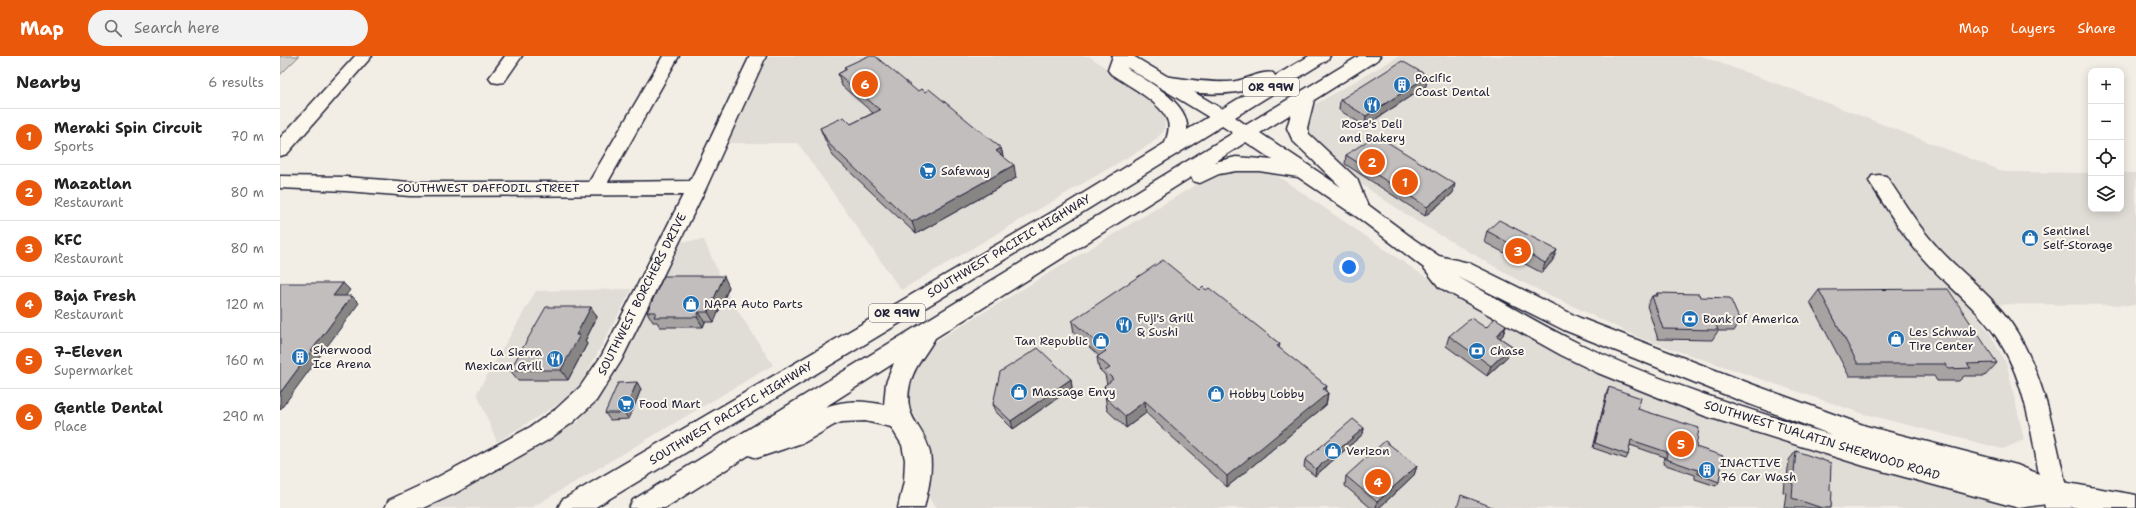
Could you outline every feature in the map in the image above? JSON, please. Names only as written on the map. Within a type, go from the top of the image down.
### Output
[{"type":"main road","points":[[1121,56],[1117,70],[1163,102],[1176,116],[1178,121],[1174,146]]},
{"type":"main road","name":"SOUTHWEST TUALATIN SHERWOOD ROAD","points":[[1121,56],[1222,117],[1358,208],[1432,262],[1447,281],[1582,354],[1714,409],[1871,457],[2019,496],[2136,507]]},
{"type":"main road","points":[[1164,82],[1217,88],[1242,88],[1266,77],[1298,56]]},
{"type":"main road","name":"SOUTHWEST PACIFIC HIGHWAY","points":[[571,508],[1174,146],[1321,56]]},
{"type":"main road","name":"OR 99W","points":[[642,508],[1371,56]]},
{"type":"main road","points":[[1305,97],[1297,128],[1300,137],[1350,184],[1358,208]]},
{"type":"main road","points":[[1089,232],[1111,231],[1207,172],[1224,165],[1241,163],[1305,173]]},
{"type":"main road","name":"SOUTHWEST TUALATIN SHERWOOD ROAD","points":[[1432,262],[1461,269],[1563,321],[1731,386],[1865,436],[2017,476],[2056,500]]},
{"type":"main road","points":[[911,508],[917,476],[917,453],[911,437],[899,418],[897,400],[899,382],[927,332]]},
{"type":"main road","points":[[1582,354],[1615,356],[1653,371],[1690,382],[1708,386],[1731,386]]},
{"type":"main road","points":[[726,457],[796,435],[826,417],[842,412],[865,411],[899,418]]},
{"type":"street","points":[[280,150],[364,56]]},
{"type":"street","points":[[498,78],[514,56]]},
{"type":"street","points":[[595,188],[671,56]]},
{"type":"street","name":"SOUTHWEST BORCHERS DRIVE","points":[[398,508],[444,486],[540,433],[564,416],[588,394],[610,361],[696,188],[758,56]]},
{"type":"street","points":[[280,127],[300,127]]},
{"type":"street","points":[[1879,181],[1920,241],[1970,290],[2010,340],[2029,380],[2048,455],[2056,500]]},
{"type":"street","name":"SOUTHWEST DAFFODIL STREET","points":[[280,182],[346,184],[410,189],[696,188]]},
{"type":"shaded area","points":[[280,56],[299,56],[280,75]]},
{"type":"shaded area","points":[[769,56],[1089,56],[1163,109],[1166,113],[1164,131],[1152,143],[901,290],[798,143],[724,143]]},
{"type":"shaded area","points":[[1399,56],[1701,56],[1794,90],[2005,172],[2088,173],[2088,212],[2124,212],[2124,173],[2136,173],[2136,305],[1967,304],[1989,332],[2007,365],[2024,440],[2003,449],[1864,414],[1640,338],[1516,279],[1416,221],[1334,166],[1295,125],[1307,109]]},
{"type":"shaded area","points":[[1242,167],[1271,172],[1418,272],[1478,307],[1794,444],[1888,473],[2016,508],[938,508],[934,506],[928,496],[926,444],[919,423],[910,407],[906,393],[909,378],[924,352],[938,340],[1212,175]]},
{"type":"shaded area","points":[[704,240],[730,299],[773,365],[531,508],[426,508],[534,450],[578,422],[611,380],[676,242]]},
{"type":"shaded area","points":[[632,289],[582,382],[568,398],[497,442],[477,393],[536,291]]},
{"type":"building","name":"Safeway","points":[[868,56],[875,56],[917,91],[922,89],[925,92],[929,89],[1001,148],[996,151],[1014,165],[912,222],[829,144],[820,128],[844,117],[851,124],[880,110],[838,74],[847,69],[844,67]]},
{"type":"building","points":[[1402,61],[1428,76],[1366,116],[1340,100]]},
{"type":"building","points":[[1376,135],[1455,184],[1427,207],[1346,155]]},
{"type":"building","points":[[1499,220],[1557,250],[1545,263],[1487,231]]},
{"type":"building","name":"Hobby Lobby","points":[[1163,260],[1200,290],[1203,287],[1206,290],[1209,288],[1280,344],[1277,346],[1327,386],[1323,389],[1328,393],[1227,476],[1145,401],[1125,416],[1106,398],[1112,394],[1104,386],[1113,379],[1105,371],[1110,368],[1097,357],[1106,351],[1072,321]]},
{"type":"building","name":"NAPA Auto Parts","points":[[664,276],[724,276],[708,312],[699,312],[697,317],[654,317],[656,312],[647,312]]},
{"type":"building","name":"Sherwood Ice Arena","points":[[280,283],[343,283],[333,296],[352,296],[280,393]]},
{"type":"building","name":"Les Schwab Tire Center","points":[[1948,289],[1997,363],[1967,364],[1971,368],[1948,369],[1945,364],[1858,364],[1819,290]]},
{"type":"building","name":"Bank of America","points":[[1657,293],[1699,294],[1700,297],[1730,298],[1740,321],[1714,320],[1718,330],[1663,329],[1652,296],[1658,296]]},
{"type":"building","name":"La Sierra Mexican Grill","points":[[546,307],[591,307],[576,335],[580,335],[561,370],[510,370]]},
{"type":"building","points":[[1471,318],[1486,328],[1495,318],[1506,325],[1497,336],[1512,346],[1491,366],[1449,336]]},
{"type":"building","points":[[1038,348],[1071,379],[1011,421],[993,404],[1000,372]]},
{"type":"building","points":[[637,382],[624,413],[605,413],[618,383]]},
{"type":"building","points":[[1609,387],[1641,398],[1638,409],[1699,428],[1696,447],[1723,456],[1719,482],[1698,474],[1698,470],[1666,459],[1667,452],[1631,440],[1628,455],[1595,443]]},
{"type":"building","name":"Verizon","points":[[1353,419],[1364,428],[1316,469],[1305,460]]},
{"type":"building","points":[[1385,441],[1417,466],[1377,502],[1346,476]]},
{"type":"building","points":[[1796,451],[1831,463],[1831,508],[1822,508],[1792,498],[1793,484],[1790,482],[1791,472],[1794,472]]},
{"type":"building","points":[[1461,495],[1495,508],[1457,508]]},
{"type":"place","name":"Gentle Dental","points":[[865,84]]},
{"type":"place","name":"Pacific Coast Dental","points":[[1402,85]]},
{"type":"place","name":"Rose's Deli and Bakery","points":[[1372,105]]},
{"type":"place","name":"Mazatlan","points":[[1372,162]]},
{"type":"place","name":"Safeway","points":[[928,171]]},
{"type":"place","name":"Meraki Spin Circuit","points":[[1405,182]]},
{"type":"place","name":"Sentinel Self-Storage","points":[[2030,238]]},
{"type":"place","name":"KFC","points":[[1518,251]]},
{"type":"place","name":"NAPA Auto Parts","points":[[691,304]]},
{"type":"place","name":"Bank of America","points":[[1690,319]]},
{"type":"place","name":"Fuji's Grill & Sushi","points":[[1124,325]]},
{"type":"place","name":"Les Schwab Tire Center","points":[[1896,339]]},
{"type":"place","name":"Tan Republic","points":[[1101,341]]},
{"type":"place","name":"Chase","points":[[1477,351]]},
{"type":"place","name":"Sherwood Ice Arena","points":[[300,357]]},
{"type":"place","name":"La Sierra Mexican Grill","points":[[555,359]]},
{"type":"place","name":"Massage Envy","points":[[1019,392]]},
{"type":"place","name":"Hobby Lobby","points":[[1216,394]]},
{"type":"place","name":"Food Mart","points":[[626,404]]},
{"type":"place","name":"7-Eleven","points":[[1681,444]]},
{"type":"place","name":"Verizon","points":[[1333,451]]},
{"type":"place","name":"INACTIVE 76 Car Wash","points":[[1707,470]]},
{"type":"place","name":"Baja Fresh","points":[[1378,482]]}]
